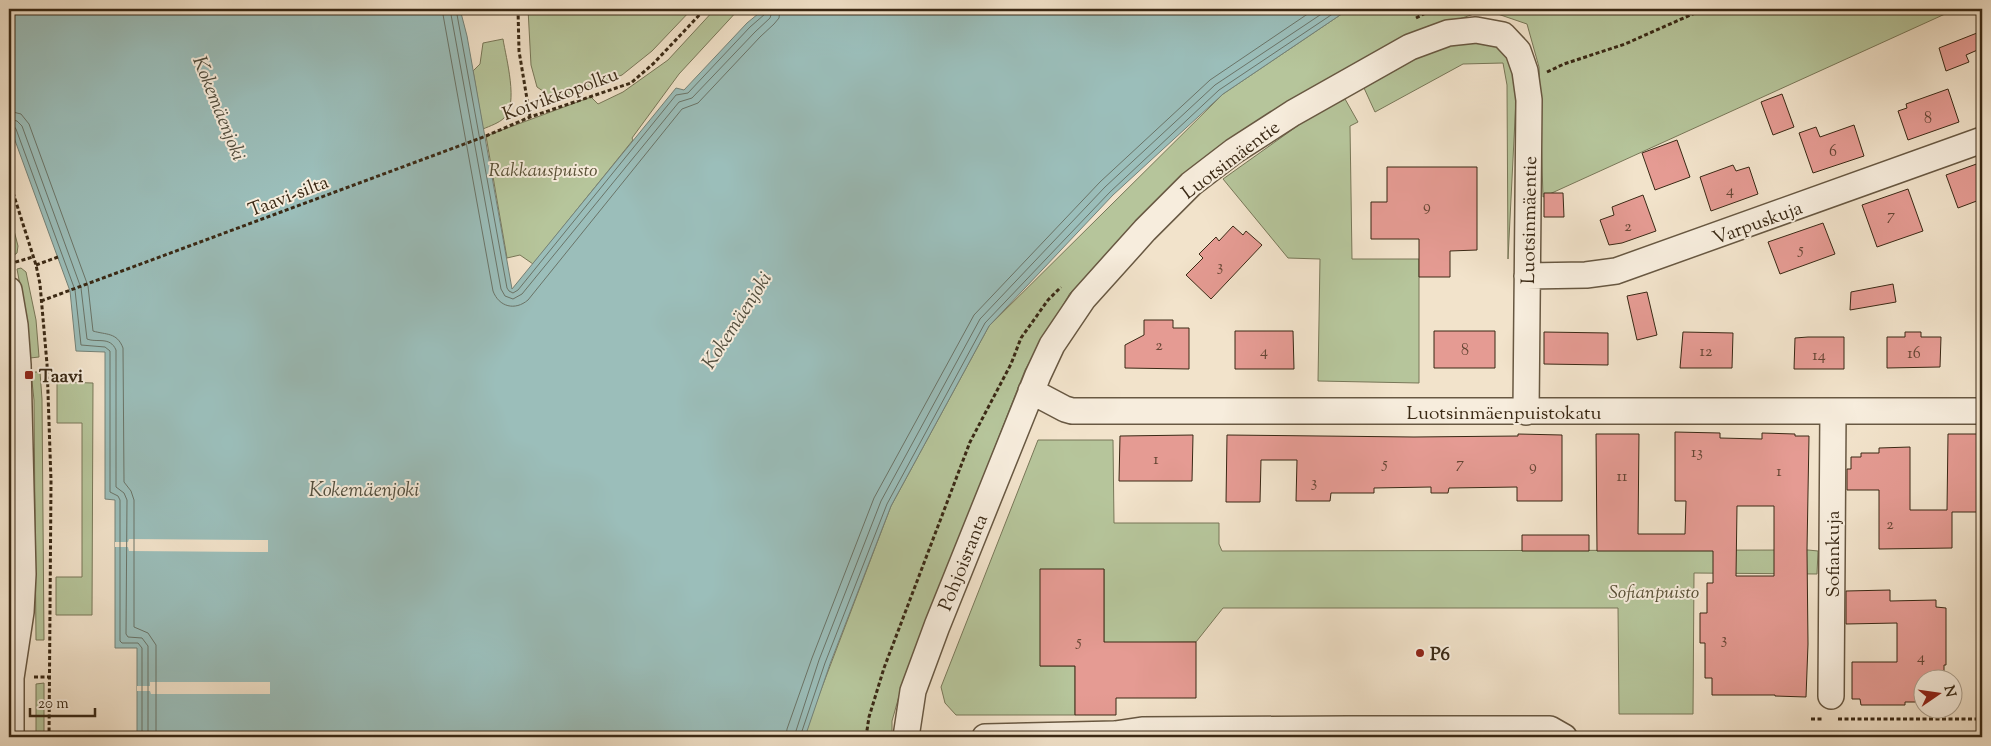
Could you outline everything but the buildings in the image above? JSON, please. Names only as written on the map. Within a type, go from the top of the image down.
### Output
[{"type":"street","name":"Luotsimäentie","points":[[1031,391],[1052,345],[1083,300],[1145,230],[1191,184],[1234,151],[1293,113],[1410,47],[1448,33],[1476,30],[1503,35]]},
{"type":"street","name":"Luotsinmäentie","points":[[1503,35],[1518,51],[1529,100],[1526,412]]},
{"type":"street","name":"Varpuskuja","points":[[1527,276],[1586,275],[1616,271],[1982,140]]},
{"type":"street","points":[[9,290],[18,365],[22,446],[23,574],[21,612],[12,642],[11,737]]},
{"type":"street","name":"Luotsinmäenpuistokatu","points":[[1031,391],[1065,410],[1072,411],[1982,411]]},
{"type":"street","name":"Pohjoisranta","points":[[906,737],[913,691],[933,636],[1031,391]]},
{"type":"street","name":"Sofiankuja","points":[[1828,708],[1832,411]]},
{"type":"street","points":[[985,737],[1116,734],[1142,730],[1383,728],[1550,729],[1564,737]]},
{"type":"path","points":[[518,9],[519,51],[530,117]]},
{"type":"path","name":"Koivikkopolku","points":[[486,136],[530,117],[631,83],[654,63],[705,9]]},
{"type":"path","points":[[1526,80],[1536,78],[1564,64],[1625,44],[1704,9]]},
{"type":"path","name":"Taavi-silta","points":[[41,301],[100,281],[486,136]]},
{"type":"path","points":[[9,180],[36,265],[41,301],[50,413],[49,737]]},
{"type":"path","points":[[9,264],[33,257]]},
{"type":"path","points":[[36,265],[58,257]]},
{"type":"path","points":[[1828,708],[1982,720]]},
{"type":"green space","points":[[528,9],[692,9],[652,51],[622,75],[573,94],[550,96],[537,87],[531,65]]},
{"type":"green space","name":"Rakkauspuisto","points":[[715,9],[739,9],[679,74],[632,138],[633,140],[533,264],[520,255],[507,258],[486,136],[591,97],[598,104],[623,92],[668,60]]},
{"type":"green space","points":[[1349,9],[1956,9],[1543,197],[1539,67],[1527,24],[1486,10],[1420,32],[1206,159],[1070,293],[1025,370],[903,682],[892,721],[892,737],[803,737],[891,506],[989,326],[1223,94]]},
{"type":"green space","points":[[503,39],[509,69],[511,103],[504,118],[483,129],[473,71],[480,64],[483,43]]},
{"type":"green space","points":[[1476,41],[1500,48],[1507,57],[1513,72],[1516,99],[1508,259],[1507,85],[1503,63],[1463,64],[1375,112],[1364,88],[1419,57],[1453,43]]},
{"type":"green space","points":[[1345,99],[1358,122],[1350,126],[1352,259],[1419,259],[1419,383],[1318,381],[1320,259],[1288,258],[1223,179],[1310,117]]},
{"type":"green space","points":[[9,211],[18,246],[17,253],[13,256],[9,241]]},
{"type":"green space","points":[[21,268],[26,272],[36,320],[39,357],[30,358],[27,323],[17,269]]},
{"type":"green space","points":[[31,372],[40,372],[42,399],[44,640],[36,640],[34,400]]},
{"type":"green space","points":[[57,382],[93,383],[92,615],[56,615],[56,577],[82,577],[82,423],[57,423]]},
{"type":"green space","name":"Sofianpuisto","points":[[1038,440],[1113,440],[1114,523],[1219,523],[1219,544],[1222,551],[1808,550],[1818,551],[1817,574],[1694,573],[1693,714],[1619,714],[1618,608],[1223,608],[1196,642],[1104,643],[1104,569],[1040,666],[1075,666],[1075,715],[956,715],[945,703],[941,687]]},
{"type":"green space","points":[[44,683],[44,737],[36,737],[36,684]]},
{"type":"green space","points":[[1615,733],[1799,733],[1799,737],[1615,737]]},
{"type":"water","name":"Kokemäenjoki","points":[[9,9],[460,9],[467,36],[512,289],[676,88],[684,90],[747,23],[764,9],[1349,9],[1223,94],[1113,195],[989,326],[891,506],[830,664],[805,737],[137,737],[137,648],[115,648],[115,500],[105,499],[105,352],[76,351],[70,291],[9,124]]},
{"type":"pier","points":[[129,539],[268,540],[268,552],[129,551],[128,547],[115,547],[115,542],[128,542]]},
{"type":"pier","points":[[150,682],[270,682],[270,694],[151,694],[150,691],[137,691],[137,686],[150,686]]},
{"type":"place","name":"Taavi","points":[[29,375]]},
{"type":"place","name":"P6","points":[[1420,653]]}]
